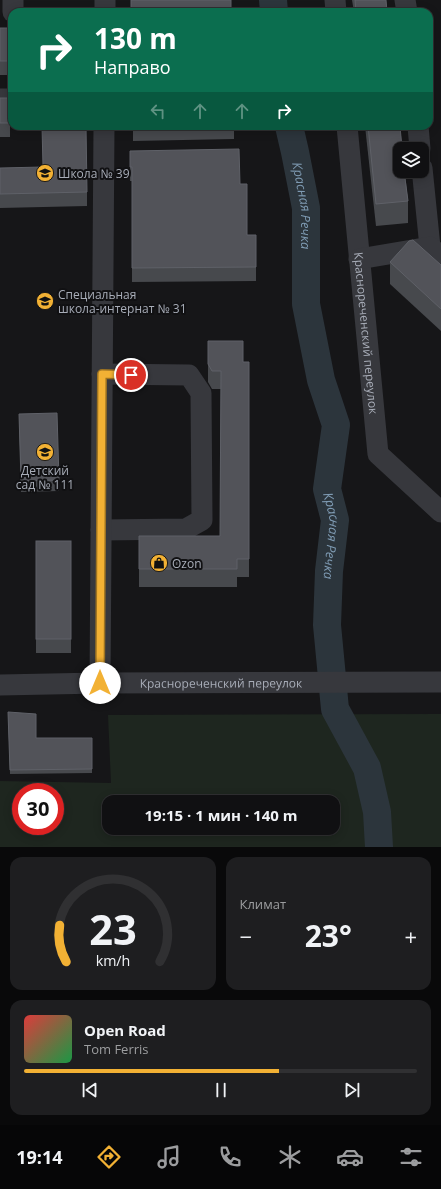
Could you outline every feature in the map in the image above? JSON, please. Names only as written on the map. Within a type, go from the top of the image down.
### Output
[{"type":"street","points":[[100,683],[104,130]]},
{"type":"street","name":"Краснореченский переулок","points":[[347,130],[378,454],[441,512]]},
{"type":"street","points":[[418,130],[419,142]]},
{"type":"street","points":[[359,260],[435,252],[424,178]]},
{"type":"street","points":[[101,530],[186,529],[202,520],[201,392],[189,376],[102,374]]},
{"type":"street","name":"Краснореченский переулок","points":[[0,685],[100,683],[441,682]]},
{"type":"shaded area","points":[[441,714],[441,847],[0,847],[0,781],[111,783],[108,715]]},
{"type":"building","points":[[131,0],[231,0],[231,8],[131,8]]},
{"type":"building","points":[[355,0],[386,0],[387,8],[356,8]]},
{"type":"building","points":[[0,28],[8,28],[8,61],[0,61]]},
{"type":"building","points":[[0,98],[8,98],[8,123],[0,123]]},
{"type":"building","points":[[42,130],[86,130],[87,192],[0,194],[0,168],[43,167]]},
{"type":"building","points":[[368,130],[400,130],[401,142],[393,142],[393,178],[405,178],[408,201],[376,204]]},
{"type":"building","points":[[239,149],[240,184],[247,184],[247,235],[256,235],[256,267],[132,268],[132,167],[130,167],[130,151]]},
{"type":"building","points":[[413,240],[441,265],[441,309],[390,262],[409,241]]},
{"type":"building","points":[[208,341],[243,341],[243,362],[249,362],[249,559],[237,559],[237,569],[139,569],[139,536],[220,536],[221,371],[212,371],[208,364]]},
{"type":"building","points":[[57,413],[59,480],[21,481],[19,414]]},
{"type":"building","points":[[36,541],[71,541],[71,639],[36,639]]},
{"type":"building","points":[[8,712],[36,714],[36,738],[92,738],[92,769],[10,770]]},
{"type":"waterway","name":"Красная Речка","points":[[273,0],[274,8]]},
{"type":"waterway","name":"Красная Речка","points":[[290,130],[306,208],[306,304],[321,380],[336,425],[327,489],[335,520],[329,571],[327,625],[335,709],[367,768],[377,812],[379,847]]},
{"type":"place","name":"Школа № 39","points":[[45,173]]},
{"type":"place","name":"Специальная школа-интернат № 31","points":[[45,301]]},
{"type":"place","name":"Детский сад № 111","points":[[45,452]]},
{"type":"place","name":"Ozon","points":[[159,563]]},
{"type":"route","points":[[100,683],[102,374],[131,375]]}]
